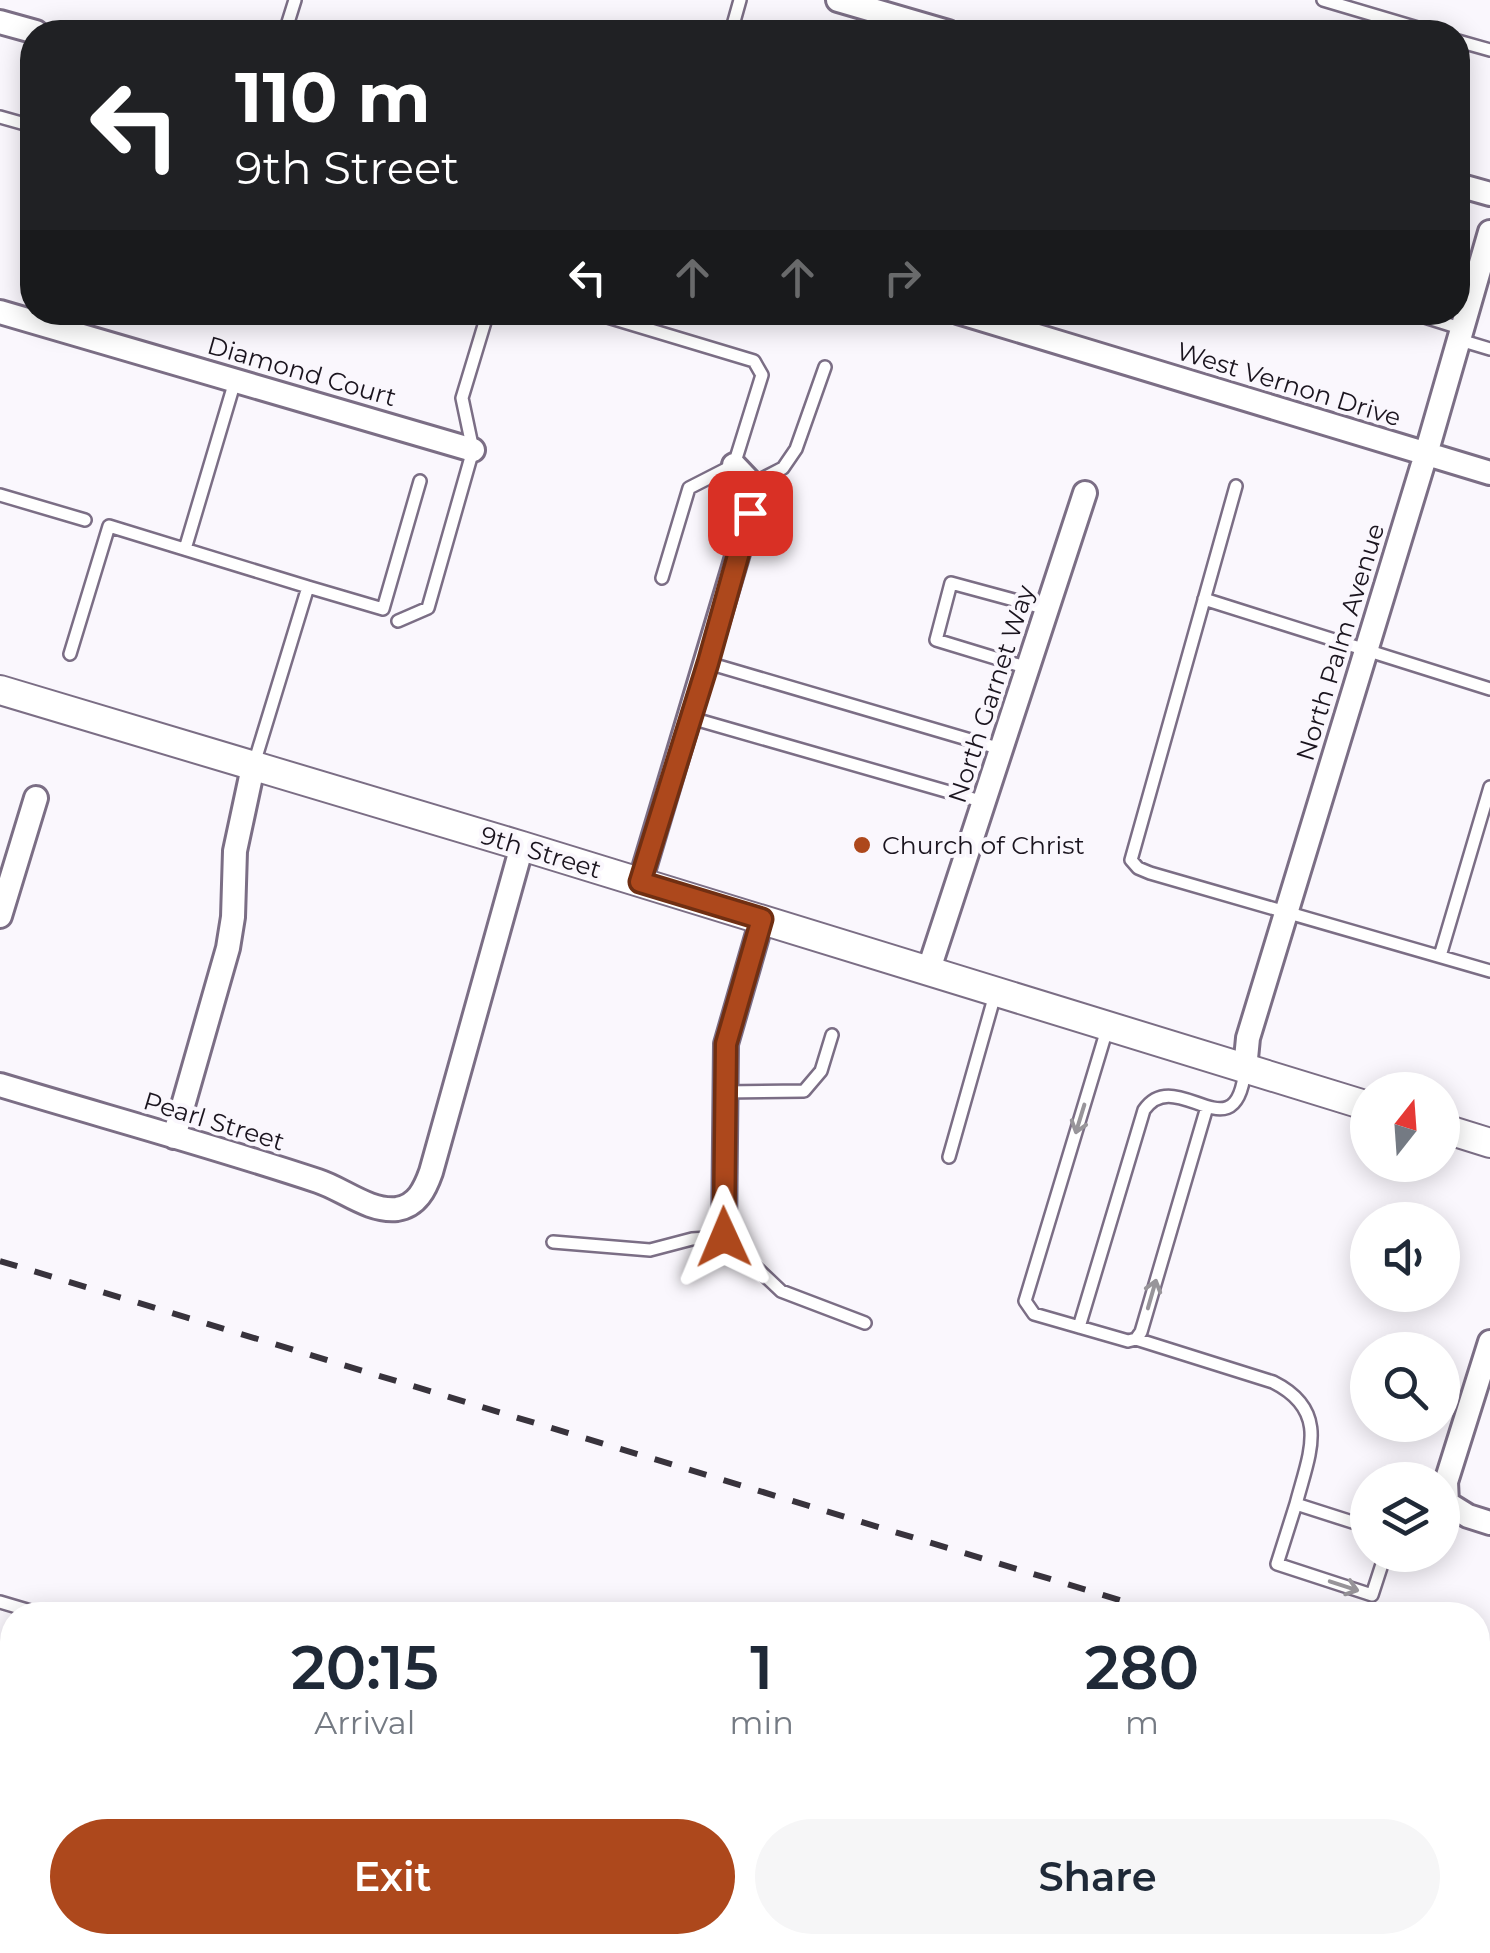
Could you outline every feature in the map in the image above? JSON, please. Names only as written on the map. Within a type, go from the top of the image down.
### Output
[{"type":"street","points":[[838,0],[907,20]]},
{"type":"street","name":"North Palm Avenue","points":[[1470,305],[1490,232]]},
{"type":"street","name":"Diamond Court","points":[[44,325],[473,450]]},
{"type":"street","name":"West Vernon Drive","points":[[1001,325],[1490,473]]},
{"type":"street","name":"North Palm Avenue","points":[[1245,1069],[1248,1038],[1464,325]]},
{"type":"street","points":[[640,882],[750,513],[752,484],[734,465]]},
{"type":"street","name":"North Garnet Way","points":[[929,970],[1085,493]]},
{"type":"street","name":"9th Street","points":[[0,690],[1350,1101]]},
{"type":"street","points":[[174,1137],[228,948],[236,851],[253,766]]},
{"type":"street","points":[[0,916],[36,798]]},
{"type":"street","name":"Pearl Street","points":[[0,1085],[320,1182],[380,1207],[401,1208],[410,1204],[426,1187],[431,1172],[522,846]]},
{"type":"street","points":[[724,1237],[726,1044],[762,919]]},
{"type":"street","points":[[1460,1134],[1490,1143]]},
{"type":"street","points":[[1452,1462],[1490,1342]]},
{"type":"street","points":[[1460,1511],[1490,1523]]},
{"type":"lane","points":[[1324,0],[1391,20]]},
{"type":"lane","points":[[398,622],[428,608],[473,450],[462,398],[484,325]]},
{"type":"lane","points":[[634,325],[754,361],[762,374],[734,465],[689,488],[662,578]]},
{"type":"lane","points":[[1440,325],[1490,349]]},
{"type":"lane","points":[[752,484],[782,468],[796,449],[825,367]]},
{"type":"lane","points":[[185,549],[235,381]]},
{"type":"lane","points":[[70,654],[109,526],[383,609],[420,481]]},
{"type":"lane","points":[[1236,486],[1132,860],[1150,873],[1490,971]]},
{"type":"lane","points":[[0,495],[85,520]]},
{"type":"lane","points":[[1028,668],[936,640],[951,584],[1047,609]]},
{"type":"lane","points":[[253,766],[308,587]]},
{"type":"lane","points":[[1204,599],[1490,689]]},
{"type":"lane","points":[[708,663],[1002,749]]},
{"type":"lane","points":[[691,718],[984,802]]},
{"type":"lane","points":[[1440,956],[1490,787]]},
{"type":"lane","points":[[949,1158],[996,990]]},
{"type":"lane","points":[[1108,1026],[1025,1301],[1034,1314],[1128,1341],[1136,1338],[1141,1332],[1207,1107]]},
{"type":"lane","points":[[723,1092],[804,1091],[821,1071],[832,1035]]},
{"type":"lane","points":[[1079,1327],[1144,1110],[1152,1098],[1166,1094],[1222,1110],[1241,1099],[1245,1069]]},
{"type":"lane","points":[[553,1242],[650,1250],[692,1239],[724,1237],[780,1291],[864,1323]]},
{"type":"lane","points":[[1136,1338],[1290,1391],[1304,1408],[1312,1432],[1277,1564],[1372,1595],[1379,1572]]},
{"type":"lane","points":[[1296,1504],[1350,1521]]},
{"type":"railway","points":[[0,1261],[1126,1602]]},
{"type":"place","name":"Church of Christ","points":[[862,845]]},
{"type":"route","points":[[724,1237],[726,1044],[762,919],[640,882],[750,513]]}]
